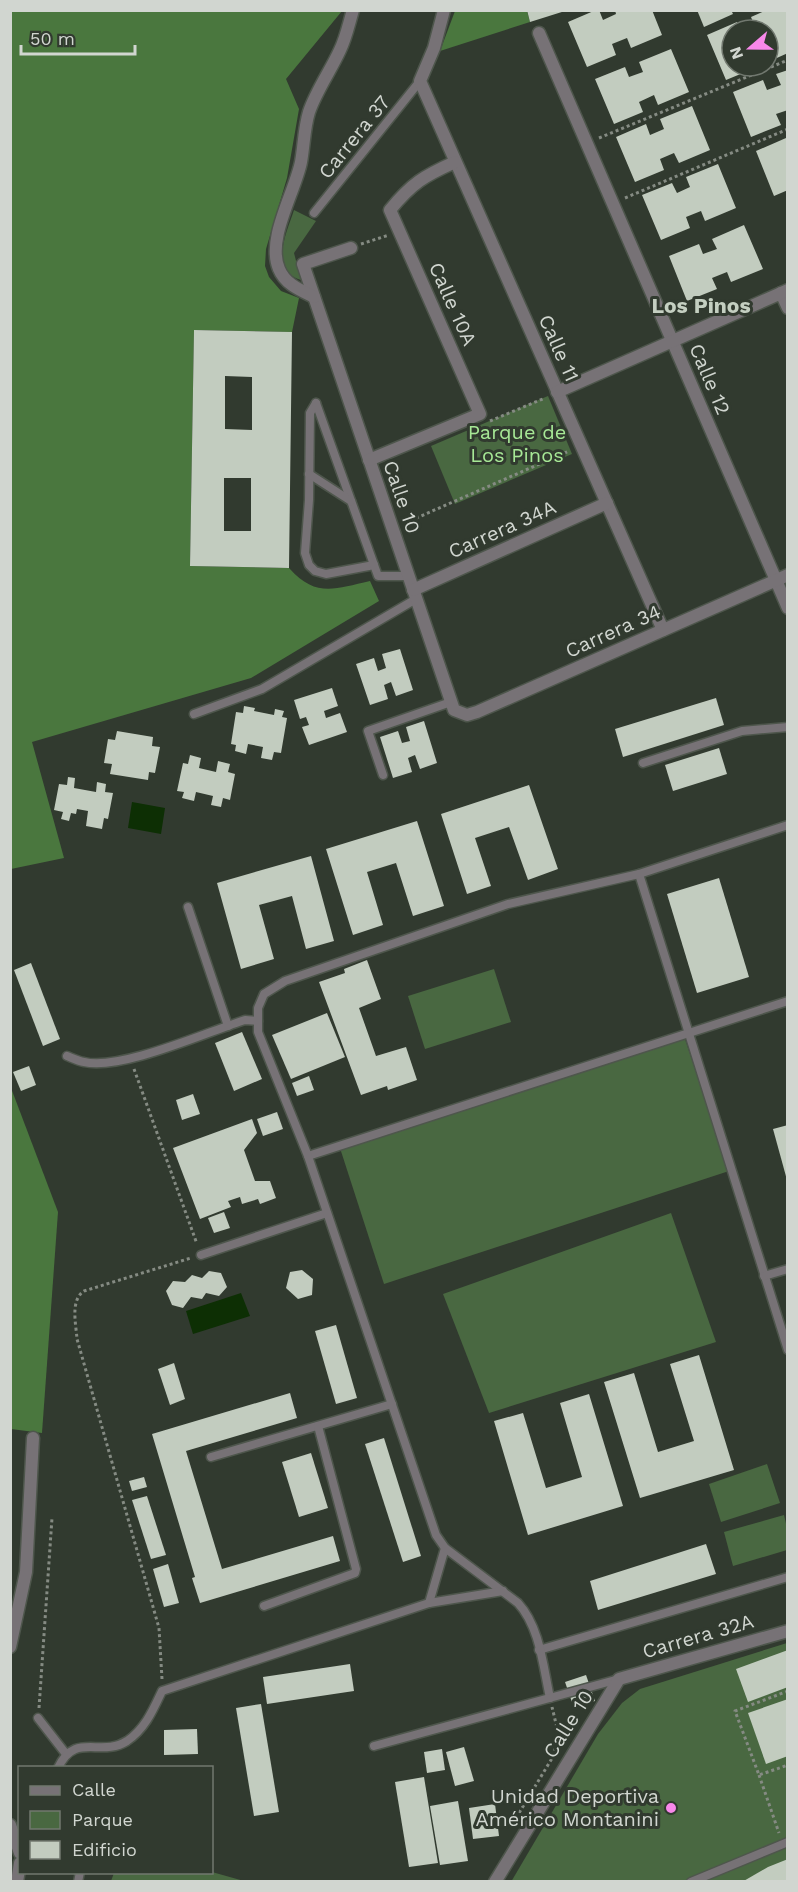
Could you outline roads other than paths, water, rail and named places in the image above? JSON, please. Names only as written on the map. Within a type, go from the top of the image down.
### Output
[{"type":"street","points":[[314,297],[296,288],[285,279],[278,268],[275,257],[276,248],[280,227],[301,164],[309,112],[342,47],[353,10]]},
{"type":"street","points":[[420,81],[434,48],[444,10]]},
{"type":"street","name":"Calle 12","points":[[539,33],[788,608]]},
{"type":"street","name":"Calle 11","points":[[420,81],[663,630]]},
{"type":"street","name":"Calle 10A","points":[[369,460],[480,414],[390,210],[415,183],[428,174],[455,162]]},
{"type":"street","name":"Calle 10","points":[[351,248],[303,264],[452,706]]},
{"type":"street","points":[[557,392],[784,292],[788,308]]},
{"type":"street","name":"Carrera 34A","points":[[415,595],[607,503]]},
{"type":"street","name":"Carrera 34","points":[[452,706],[467,715],[477,712],[788,575]]},
{"type":"street","points":[[10,1647],[26,1572],[33,1438]]},
{"type":"street","name":"Carrera 32A","points":[[619,1679],[788,1631]]},
{"type":"street","name":"Calle 10","points":[[495,1881],[619,1679]]},
{"type":"street","points":[[10,1825],[18,1847]]},
{"type":"lane","name":"Carrera 37","points":[[314,213],[420,81]]},
{"type":"lane","points":[[374,565],[326,574],[315,571],[309,566],[305,553],[310,413],[316,403],[378,576],[408,576]]},
{"type":"lane","points":[[309,474],[351,501]]},
{"type":"lane","points":[[194,714],[262,689],[415,595]]},
{"type":"lane","points":[[383,775],[368,731],[452,706]]},
{"type":"lane","points":[[643,763],[742,731],[788,727]]},
{"type":"lane","points":[[550,1698],[539,1650],[527,1613],[503,1591],[445,1548],[436,1535],[308,1156],[258,1032],[258,1008],[264,994],[285,981],[508,904],[639,874],[788,825]]},
{"type":"lane","points":[[639,874],[788,1350]]},
{"type":"lane","points":[[188,907],[228,1026]]},
{"type":"lane","points":[[308,1156],[788,1001]]},
{"type":"lane","points":[[67,1056],[85,1063],[130,1059],[245,1020],[258,1021]]},
{"type":"lane","points":[[201,1255],[327,1213]]},
{"type":"lane","points":[[764,1276],[788,1269]]},
{"type":"lane","points":[[210,1457],[392,1404]]},
{"type":"lane","points":[[264,1606],[355,1573],[356,1569],[318,1426]]},
{"type":"lane","points":[[429,1603],[445,1548]]},
{"type":"lane","points":[[539,1650],[788,1577]]},
{"type":"lane","points":[[59,1766],[66,1754],[77,1747],[111,1748],[127,1741],[138,1733],[148,1719],[162,1691],[429,1603],[503,1591]]},
{"type":"lane","points":[[374,1746],[619,1679]]},
{"type":"lane","points":[[38,1718],[66,1754]]},
{"type":"lane","points":[[691,1881],[785,1843]]},
{"type":"place","name":"Unidad Deportiva Américo Montanini","points":[[671,1808]]},
{"type":"district","name":"Los Pinos","points":[[701,305]]},
{"type":"park label","name":"Parque de Los Pinos","points":[[517,444]]}]
